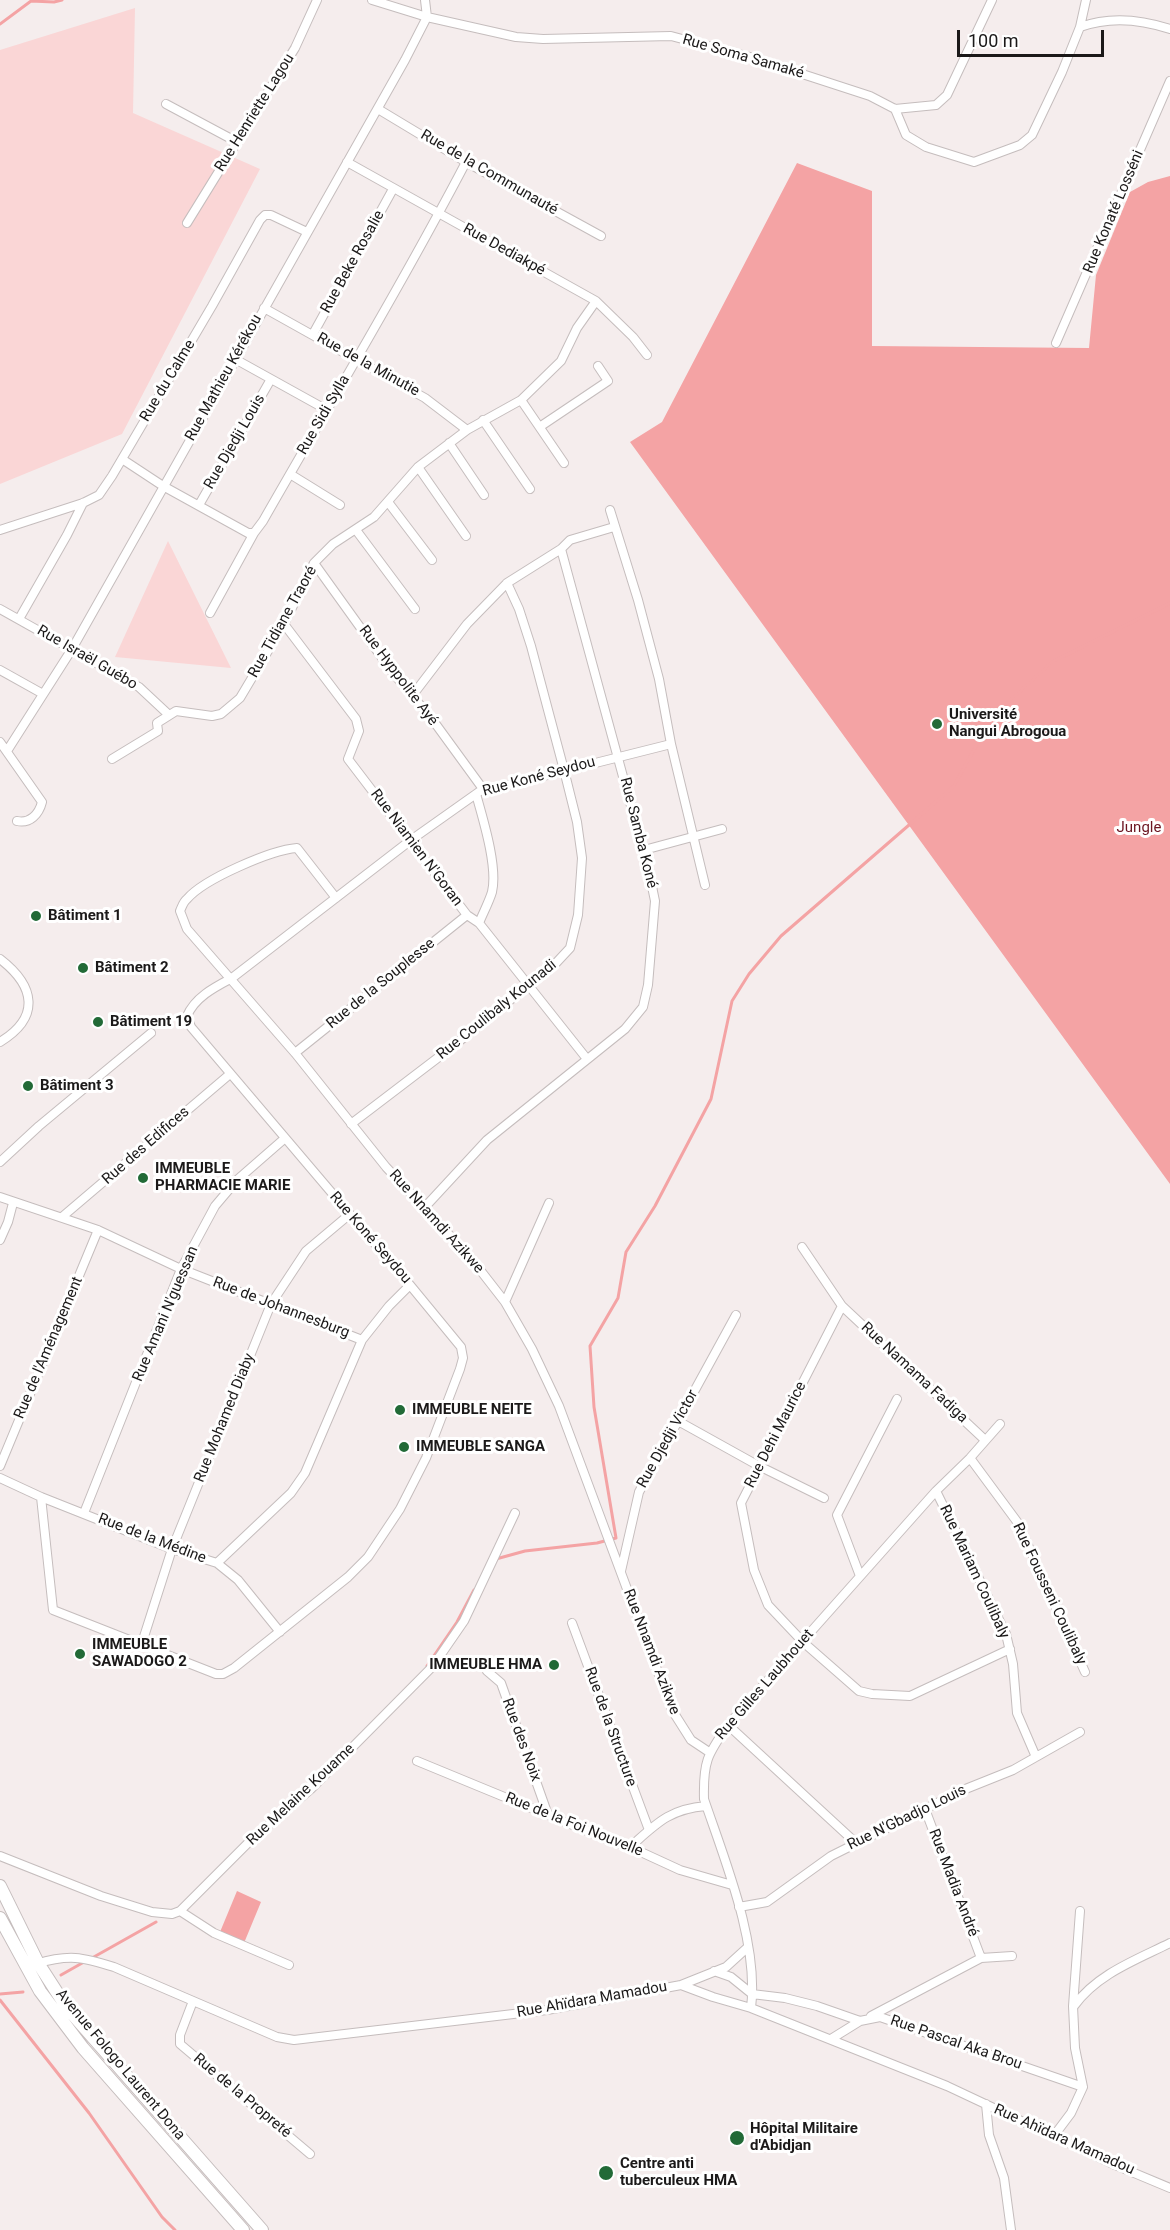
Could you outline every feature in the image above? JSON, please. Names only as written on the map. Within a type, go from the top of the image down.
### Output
[{"type":"main road","name":"Avenue Fologo Laurent Dona","points":[[0,1886],[33,1966],[40,1991],[83,2048],[243,2230]]},
{"type":"main road","name":"Avenue Fologo Laurent Dona","points":[[0,1918],[33,1966],[67,2008],[262,2230]]},
{"type":"street","name":"Rue Henriette Lagou","points":[[187,223],[295,48],[317,0]]},
{"type":"street","name":"Rue Soma Samaké","points":[[372,0],[427,17],[516,37],[534,39],[671,36],[750,57],[870,96],[896,109]]},
{"type":"street","points":[[425,0],[427,17]]},
{"type":"street","points":[[992,0],[947,95],[936,105],[896,109],[906,135],[926,147],[975,162],[1020,145],[1032,135],[1062,72],[1080,27],[1086,0]]},
{"type":"street","name":"Rue Mathieu Kérékou","points":[[7,752],[72,649],[378,109],[427,17]]},
{"type":"street","points":[[1080,27],[1098,21],[1144,21],[1170,29]]},
{"type":"street","name":"Rue Konaté Losséni","points":[[1056,343],[1170,81]]},
{"type":"street","points":[[166,104],[237,142]]},
{"type":"street","name":"Rue de la Communauté","points":[[378,109],[466,162],[601,236]]},
{"type":"street","name":"Rue Dediakpé","points":[[347,162],[596,301],[633,337],[647,355]]},
{"type":"street","name":"Rue Sidi Sylla","points":[[210,613],[439,214],[466,162]]},
{"type":"street","name":"Rue Beke Rosalie","points":[[313,334],[393,189]]},
{"type":"street","name":"Rue du Calme","points":[[0,530],[83,503],[99,495],[212,306],[260,220],[265,215],[271,215],[307,232]]},
{"type":"street","name":"Rue Tidiane Traoré","points":[[169,715],[176,711],[212,716],[221,714],[240,698],[284,624],[314,563],[333,544],[374,517],[418,467],[467,430],[521,400],[561,362],[577,328],[596,301]]},
{"type":"street","name":"Rue de la Minutie","points":[[264,308],[425,398],[467,430]]},
{"type":"street","points":[[235,359],[327,410]]},
{"type":"street","points":[[541,426],[608,381],[598,366]]},
{"type":"street","name":"Rue Djedji Louis","points":[[199,505],[271,379]]},
{"type":"street","points":[[521,400],[541,426],[564,463]]},
{"type":"street","points":[[483,420],[530,489]]},
{"type":"street","points":[[449,443],[484,495]]},
{"type":"street","points":[[122,459],[163,486],[248,533],[254,533]]},
{"type":"street","points":[[418,467],[465,536]]},
{"type":"street","points":[[291,474],[340,506]]},
{"type":"street","points":[[387,502],[432,560]]},
{"type":"street","points":[[19,619],[83,503]]},
{"type":"street","points":[[610,510],[659,679],[671,744],[705,885]]},
{"type":"street","points":[[412,696],[467,624],[507,583],[561,549],[570,540],[614,527]]},
{"type":"street","points":[[356,530],[415,609]]},
{"type":"street","name":"Rue Samba Koné","points":[[425,1207],[487,1140],[625,1029],[643,1007],[648,985],[655,902],[619,756],[561,549]]},
{"type":"street","name":"Rue Hyppolite Ayé","points":[[314,563],[479,791]]},
{"type":"street","name":"Rue Coulibaly Kounadi","points":[[351,1124],[452,1047],[556,963],[570,948],[578,915],[582,858],[577,822],[531,646],[519,609],[507,583]]},
{"type":"street","name":"Rue Israël Guébo","points":[[0,609],[139,687],[169,715]]},
{"type":"street","name":"Rue Niamien N'Goran","points":[[284,624],[356,719],[359,731],[348,759],[466,915],[479,923],[587,1059]]},
{"type":"street","points":[[0,670],[43,694]]},
{"type":"street","points":[[112,759],[158,731],[157,723],[169,715]]},
{"type":"street","points":[[0,742],[42,802],[30,820],[16,821]]},
{"type":"street","name":"Rue Koné Seydou","points":[[41,1497],[53,1610],[216,1674],[223,1674],[234,1668],[348,1577],[368,1557],[400,1509],[426,1458],[460,1369],[463,1358],[458,1341],[284,1139],[191,1027],[187,1016],[195,1003],[214,987],[232,978],[411,840],[479,791],[671,744]]},
{"type":"street","points":[[479,791],[493,882],[492,892],[479,923]]},
{"type":"street","points":[[644,850],[722,829]]},
{"type":"street","name":"Rue Nnamdi Azikwe","points":[[336,898],[297,848],[270,854],[218,877],[184,901],[180,911],[187,929],[295,1053],[386,1167],[470,1257],[505,1302],[532,1349],[559,1406],[672,1710],[691,1740],[709,1752]]},
{"type":"street","name":"Rue de la Souplesse","points":[[295,1053],[466,915]]},
{"type":"street","points":[[0,959],[15,971],[24,983],[28,994],[27,1011],[21,1024],[0,1042]]},
{"type":"street","points":[[0,1162],[39,1126],[151,1033]]},
{"type":"street","name":"Rue des Edifices","points":[[62,1217],[230,1074]]},
{"type":"street","name":"Rue Amani N'guessan","points":[[84,1513],[181,1269],[215,1206],[237,1180],[284,1139]]},
{"type":"street","name":"Rue de Johannesburg","points":[[0,1197],[98,1230],[181,1269],[362,1340]]},
{"type":"street","points":[[0,1240],[13,1203]]},
{"type":"street","points":[[505,1302],[549,1203]]},
{"type":"street","name":"Rue Mohamed Diaby","points":[[141,1646],[172,1549],[271,1304],[306,1251],[350,1214]]},
{"type":"street","name":"Rue de l'Aménagement","points":[[0,1466],[98,1230]]},
{"type":"street","points":[[802,1247],[842,1306]]},
{"type":"street","points":[[217,1563],[291,1493],[305,1473],[362,1340],[388,1306],[410,1285]]},
{"type":"street","name":"Rue Namama Fadiga","points":[[842,1306],[985,1440]]},
{"type":"street","name":"Rue Dehi Maurice","points":[[842,1306],[741,1503],[754,1569],[768,1605],[803,1642],[859,1691],[872,1694],[910,1696],[1010,1649]]},
{"type":"street","name":"Rue Djedji Victor","points":[[621,1572],[639,1492],[736,1315]]},
{"type":"street","points":[[860,1576],[837,1515],[897,1399]]},
{"type":"street","points":[[678,1421],[759,1466],[824,1498]]},
{"type":"street","name":"Rue Gilles Laubhouet","points":[[751,2008],[748,1947],[739,1907],[704,1799],[703,1779],[709,1752],[728,1725],[860,1576],[1000,1424]]},
{"type":"street","name":"Rue Fousseni Coulibaly","points":[[970,1458],[1018,1523],[1085,1672]]},
{"type":"street","name":"Rue de la Médine","points":[[0,1478],[41,1497],[172,1549],[217,1563],[238,1580],[280,1632]]},
{"type":"street","name":"Rue Mariam Coulibaly","points":[[936,1491],[1006,1634],[1013,1664],[1017,1713],[1036,1757]]},
{"type":"street","name":"Rue Melaine Kouame","points":[[180,1911],[252,1839],[311,1789],[433,1666],[465,1621],[515,1514]]},
{"type":"street","name":"Rue de la Structure","points":[[572,1623],[649,1830]]},
{"type":"street","name":"Rue des Noix","points":[[487,1671],[501,1683],[548,1815]]},
{"type":"street","points":[[728,1725],[856,1843]]},
{"type":"street","name":"Rue N'Gbadjo Louis","points":[[739,1907],[767,1902],[831,1856],[963,1790],[1013,1770],[1080,1731]]},
{"type":"street","name":"Rue de la Foi Nouvelle","points":[[417,1761],[681,1870],[732,1885]]},
{"type":"street","points":[[630,1847],[671,1814],[690,1807],[706,1806]]},
{"type":"street","name":"Rue Madia André","points":[[925,1809],[981,1958]]},
{"type":"street","points":[[0,1856],[101,1896],[152,1912],[172,1914],[180,1911],[214,1934],[289,1965]]},
{"type":"street","points":[[1053,2137],[1071,2113],[1083,2087],[1076,2048],[1073,2006],[1080,1911]]},
{"type":"street","points":[[1073,2006],[1083,1993],[1113,1971],[1170,1943]]},
{"type":"street","points":[[681,1985],[726,1967],[748,1947]]},
{"type":"street","points":[[831,2039],[981,1958],[1012,1956]]},
{"type":"street","name":"Rue Ahïdara Mamadou","points":[[33,1966],[74,1957],[89,1959],[114,1967],[277,2037],[302,2040],[547,2010],[681,1985],[751,2008],[947,2086],[1053,2137],[1170,2188]]},
{"type":"street","points":[[714,1971],[731,1977],[752,1994]]},
{"type":"street","name":"Rue Pascal Aka Brou","points":[[752,1994],[785,1998],[863,2020],[887,2019],[1083,2087]]},
{"type":"street","name":"Rue de la Propreté","points":[[193,2001],[180,2035],[180,2044],[310,2154]]},
{"type":"street","points":[[986,2104],[989,2135],[1004,2178],[1011,2230]]},
{"type":"shaded area","points":[[135,8],[133,113],[260,169],[122,434],[0,484],[0,50]]},
{"type":"shaded area","points":[[797,163],[872,191],[872,346],[1089,348],[1096,275],[1130,192],[1148,182],[1170,176],[1170,1184],[630,442],[662,422]]},
{"type":"shaded area","points":[[168,541],[231,668],[115,657]]},
{"type":"shaded area","points":[[237,1891],[261,1902],[244,1943],[220,1932]]},
{"type":"waterway","points":[[0,24],[31,1],[62,0]]},
{"type":"waterway","points":[[496,1559],[525,1551],[597,1543],[616,1538],[594,1407],[590,1346],[618,1298],[626,1252],[655,1206],[711,1099],[732,1001],[749,974],[781,936],[954,786],[992,717],[1052,662],[1170,603]]},
{"type":"waterway","points":[[427,1666],[457,1622],[474,1590]]},
{"type":"waterway","points":[[92,1958],[156,1922]]},
{"type":"waterway","points":[[61,1975],[84,1962]]},
{"type":"waterway","points":[[0,1994],[23,1992]]},
{"type":"waterway","points":[[0,2000],[89,2113],[162,2217],[175,2230]]},
{"type":"place","name":"Université Nangui Abrogoua","points":[[937,724]]},
{"type":"place","name":"Bâtiment 1","points":[[36,916]]},
{"type":"place","name":"Bâtiment 2","points":[[83,968]]},
{"type":"place","name":"Bâtiment 19","points":[[98,1022]]},
{"type":"place","name":"Bâtiment 3","points":[[28,1086]]},
{"type":"place","name":"IMMEUBLE PHARMACIE MARIE","points":[[143,1178]]},
{"type":"place","name":"IMMEUBLE NEITE","points":[[400,1410]]},
{"type":"place","name":"IMMEUBLE SANGA","points":[[404,1447]]},
{"type":"place","name":"IMMEUBLE SAWADOGO 2","points":[[80,1654]]},
{"type":"place","name":"IMMEUBLE HMA","points":[[554,1665]]},
{"type":"place","name":"Hôpital Militaire d'Abidjan","points":[[737,2138]]},
{"type":"place","name":"Centre anti tuberculeux HMA","points":[[606,2173]]},
{"type":"park label","name":"Jungle","points":[[1139,828]]}]
